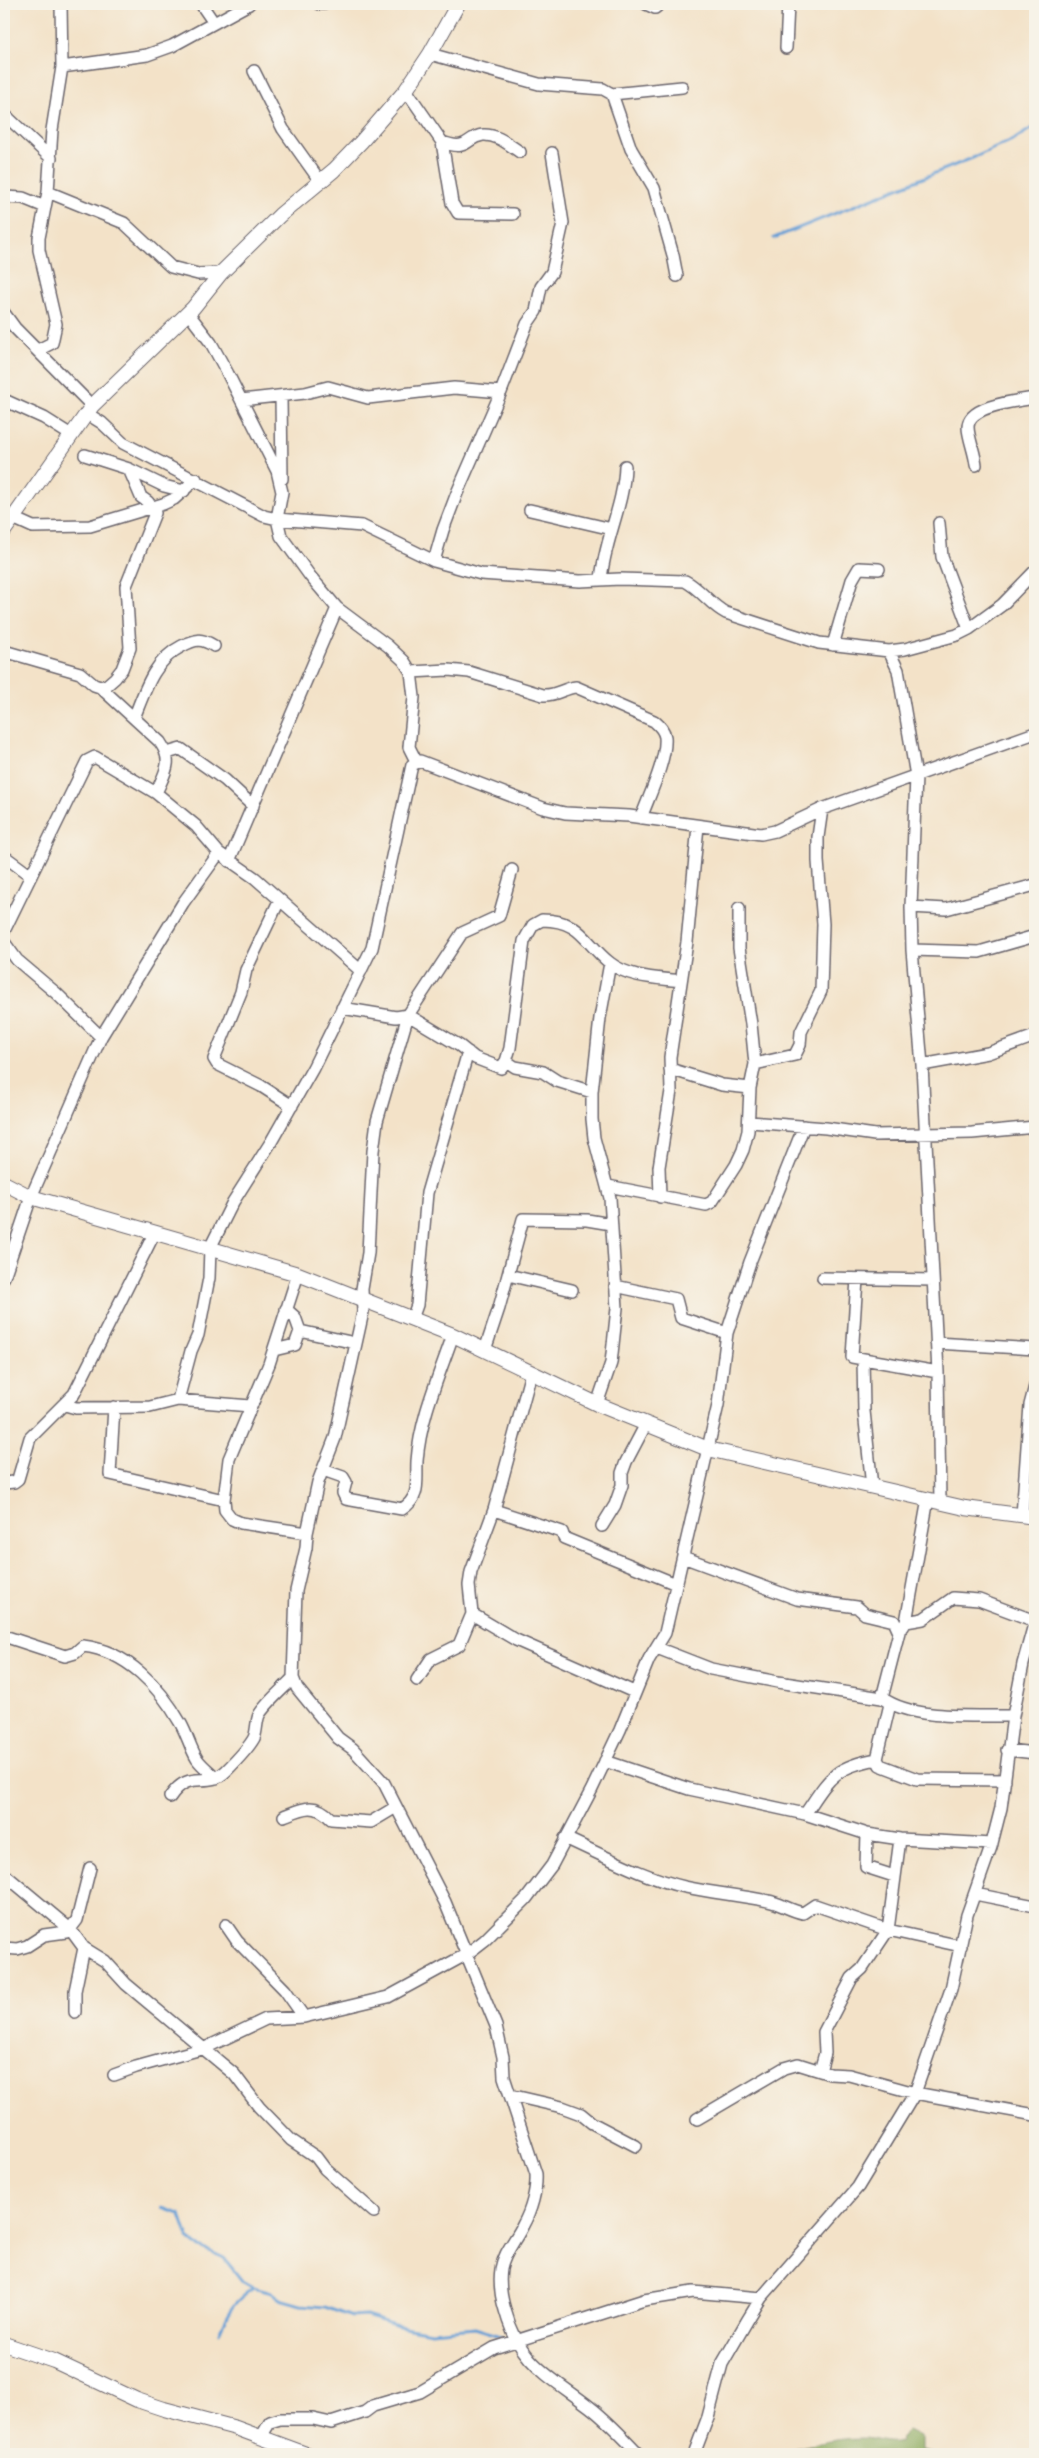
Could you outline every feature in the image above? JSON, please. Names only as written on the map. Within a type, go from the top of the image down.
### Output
[{"type":"street","points":[[38,350],[52,343],[56,335],[56,324],[39,250],[39,238],[48,192],[52,130],[62,67],[61,4]]},
{"type":"street","points":[[201,4],[214,23]]},
{"type":"street","points":[[62,67],[147,55],[172,46],[249,4]]},
{"type":"street","points":[[319,4],[324,4]]},
{"type":"street","points":[[6,527],[89,409],[188,313],[221,273],[280,215],[320,181],[361,142],[406,90],[430,54],[458,4]]},
{"type":"street","points":[[646,4],[655,8],[660,4]]},
{"type":"street","points":[[786,48],[788,4]]},
{"type":"street","points":[[430,54],[539,84],[602,89],[612,94],[682,87]]},
{"type":"street","points":[[254,71],[283,129],[320,181]]},
{"type":"street","points":[[406,90],[442,142],[452,203],[458,213],[513,214]]},
{"type":"street","points":[[612,94],[631,149],[654,188],[677,276]]},
{"type":"street","points":[[4,114],[51,158]]},
{"type":"street","points":[[442,142],[453,146],[462,146],[482,135],[499,138],[520,152]]},
{"type":"street","points":[[434,561],[457,493],[501,392],[527,324],[536,311],[541,288],[552,272],[561,239],[563,223],[552,153]]},
{"type":"street","points":[[48,192],[124,223],[170,267],[198,274],[221,273]]},
{"type":"street","points":[[4,197],[23,198],[45,207]]},
{"type":"street","points":[[4,313],[15,328],[38,350],[89,409],[123,443],[196,479],[250,509],[277,519],[362,526],[434,561],[466,572],[580,581],[685,582],[691,584],[716,608],[726,613],[819,644],[889,651],[923,645],[969,629],[1002,605],[1035,571]]},
{"type":"street","points":[[188,313],[211,343],[281,483]]},
{"type":"street","points":[[241,400],[281,396],[328,387],[368,398],[454,388],[501,392]]},
{"type":"street","points":[[281,396],[281,483],[277,519],[281,536],[310,576],[338,608],[388,646],[404,661],[411,672],[414,697],[409,748],[416,761]]},
{"type":"street","points":[[976,465],[974,449],[968,429],[968,421],[973,414],[986,408],[1035,398]]},
{"type":"street","points":[[4,400],[44,418],[71,435]]},
{"type":"street","points":[[85,456],[129,469],[164,486],[184,491]]},
{"type":"street","points":[[601,580],[604,558],[624,489],[625,466]]},
{"type":"street","points":[[100,687],[108,685],[122,669],[130,648],[126,586],[154,519],[152,508],[141,497],[129,469]]},
{"type":"street","points":[[6,527],[65,524],[83,526],[152,508],[174,499],[196,479]]},
{"type":"street","points":[[530,510],[612,528]]},
{"type":"street","points":[[939,523],[942,557],[969,629]]},
{"type":"street","points":[[832,646],[852,580],[859,568],[879,570]]},
{"type":"street","points":[[229,860],[338,608]]},
{"type":"street","points":[[134,718],[146,688],[162,659],[172,651],[195,639],[206,641],[214,646]]},
{"type":"street","points":[[4,651],[80,673],[94,685],[100,687],[160,742],[167,753],[168,762],[156,793]]},
{"type":"street","points":[[889,651],[898,670],[916,776],[911,907],[912,950],[922,1065],[938,1372],[934,1500],[906,1622],[899,1632],[876,1759],[880,1765],[886,1768],[917,1779],[1005,1780]]},
{"type":"street","points":[[411,672],[448,670],[469,672],[543,695],[553,696],[569,687],[576,687],[654,721],[662,728],[665,738],[661,763],[641,818]]},
{"type":"street","points":[[416,761],[543,808],[587,815],[641,818],[761,834],[775,831],[822,809],[1035,733]]},
{"type":"street","points":[[167,753],[181,749],[225,780],[253,806]]},
{"type":"street","points":[[4,931],[87,761],[90,758],[99,758],[156,793],[196,826],[219,853],[255,878],[361,972]]},
{"type":"street","points":[[178,1400],[191,1351],[198,1335],[209,1278],[210,1248],[233,1202],[313,1068],[361,972],[377,929],[412,765],[416,761]]},
{"type":"street","points":[[755,1064],[795,1055],[800,1046],[801,1032],[822,991],[823,924],[818,853],[822,809]]},
{"type":"street","points":[[660,1197],[659,1167],[671,1091],[670,1069],[673,1031],[687,942],[698,826]]},
{"type":"street","points":[[4,1278],[31,1197],[100,1037],[183,903],[219,853]]},
{"type":"street","points":[[4,856],[30,876]]},
{"type":"street","points":[[512,870],[499,916],[462,933],[408,1015],[377,1121],[373,1151],[368,1254],[362,1289],[363,1312],[335,1438],[323,1470],[307,1532],[306,1548],[296,1591],[293,1678],[297,1688],[338,1738],[354,1750],[384,1783],[445,1902],[496,2026],[503,2057],[504,2077],[536,2174],[536,2186],[524,2225],[512,2240],[501,2268],[500,2294],[511,2333],[517,2340],[524,2355],[542,2373],[596,2412],[639,2454]]},
{"type":"street","points":[[911,907],[946,908],[1035,885]]},
{"type":"street","points":[[279,901],[246,970],[241,992],[214,1059],[217,1064],[261,1086],[292,1106]]},
{"type":"street","points":[[608,1186],[660,1197],[710,1204],[736,1166],[743,1150],[750,1122],[750,1088],[755,1064],[752,1024],[739,948],[739,908]]},
{"type":"street","points":[[342,1008],[396,1017],[408,1015],[468,1052],[498,1068],[502,1068],[506,1061],[513,1031],[522,948],[533,925],[542,920],[575,928],[610,963],[638,974],[681,980]]},
{"type":"street","points":[[912,950],[979,952],[1035,936]]},
{"type":"street","points":[[4,942],[17,960],[56,993],[100,1037]]},
{"type":"street","points":[[598,1404],[612,1363],[616,1337],[615,1286],[608,1186],[594,1138],[592,1092],[600,1018],[610,963]]},
{"type":"street","points":[[922,1065],[988,1053],[1035,1036]]},
{"type":"street","points":[[412,1319],[417,1305],[426,1193],[468,1052]]},
{"type":"street","points":[[506,1061],[515,1066],[543,1072],[557,1081],[592,1092]]},
{"type":"street","points":[[670,1069],[722,1085],[750,1088]]},
{"type":"street","points":[[750,1122],[804,1126],[875,1135],[926,1135],[1035,1127]]},
{"type":"street","points":[[114,2075],[205,2048],[266,2019],[304,2017],[388,1997],[467,1954],[485,1940],[526,1899],[552,1865],[592,1789],[620,1730],[634,1692],[649,1660],[665,1633],[718,1405],[727,1333],[750,1262],[804,1126]]},
{"type":"street","points":[[4,1183],[31,1197],[298,1274],[452,1335],[598,1404],[708,1449],[934,1500],[1029,1517],[1029,1415],[1035,1386]]},
{"type":"street","points":[[485,1350],[523,1219],[587,1220],[611,1224]]},
{"type":"street","points":[[4,1483],[14,1482],[18,1479],[30,1438],[74,1394],[156,1232]]},
{"type":"street","points":[[298,1274],[274,1350],[229,1459],[224,1500],[225,1510],[232,1519],[240,1523],[307,1532]]},
{"type":"street","points":[[508,1275],[572,1290]]},
{"type":"street","points":[[823,1278],[933,1280]]},
{"type":"street","points":[[857,1279],[852,1358],[938,1372]]},
{"type":"street","points":[[615,1286],[676,1299],[680,1318],[727,1333]]},
{"type":"street","points":[[274,1350],[295,1345],[300,1331],[295,1317],[286,1309]]},
{"type":"street","points":[[300,1331],[355,1343]]},
{"type":"street","points":[[323,1470],[343,1477],[346,1482],[343,1493],[346,1498],[402,1509],[412,1503],[416,1491],[421,1427],[452,1335]]},
{"type":"street","points":[[936,1343],[1035,1349]]},
{"type":"street","points":[[862,1359],[864,1411],[872,1487]]},
{"type":"street","points":[[417,1680],[431,1659],[460,1645],[472,1614],[469,1585],[471,1572],[494,1510],[531,1373]]},
{"type":"street","points":[[65,1405],[76,1408],[150,1407],[178,1400],[250,1406]]},
{"type":"street","points":[[114,1407],[110,1474],[224,1500]]},
{"type":"street","points":[[602,1526],[620,1492],[626,1462],[646,1424]]},
{"type":"street","points":[[494,1510],[562,1532],[564,1538],[676,1584]]},
{"type":"street","points":[[683,1557],[797,1599],[857,1607],[865,1614],[894,1621],[899,1632]]},
{"type":"street","points":[[694,2454],[708,2417],[722,2364],[761,2298],[858,2188],[915,2093],[946,2005],[974,1894],[992,1844],[1005,1780],[1012,1716],[1023,1664],[1035,1621],[979,1600],[953,1598],[923,1619],[906,1622]]},
{"type":"street","points":[[472,1614],[516,1640],[634,1692]]},
{"type":"street","points":[[4,1636],[65,1656],[75,1653],[83,1646],[116,1654],[147,1679],[167,1703],[185,1732],[197,1758],[216,1778]]},
{"type":"street","points":[[657,1648],[711,1668],[886,1701],[927,1714],[1012,1716]]},
{"type":"street","points":[[170,1797],[177,1787],[188,1780],[199,1778],[210,1780],[225,1772],[254,1738],[259,1715],[293,1678]]},
{"type":"street","points":[[1007,1750],[1035,1753]]},
{"type":"street","points":[[805,1814],[829,1778],[852,1763],[876,1759]]},
{"type":"street","points":[[605,1761],[689,1789],[805,1814],[867,1834],[900,1839],[992,1844]]},
{"type":"street","points":[[284,1816],[311,1807],[322,1809],[331,1819],[371,1822],[396,1807]]},
{"type":"street","points":[[867,1834],[866,1867],[894,1876]]},
{"type":"street","points":[[565,1838],[641,1872],[684,1887],[767,1900],[783,1904],[796,1912],[803,1913],[815,1905],[888,1930],[961,1946]]},
{"type":"street","points":[[820,2071],[825,2053],[824,2032],[852,1978],[862,1969],[888,1930],[900,1839]]},
{"type":"street","points":[[4,1948],[17,1949],[27,1946],[44,1935],[66,1932],[70,1929],[77,1920],[90,1868]]},
{"type":"street","points":[[4,1874],[11,1882],[70,1929],[84,1948],[106,1961],[126,1984],[234,2074],[259,2107],[291,2140],[316,2157],[374,2212]]},
{"type":"street","points":[[974,1894],[1035,1906]]},
{"type":"street","points":[[226,1925],[237,1942],[285,1990],[304,2017]]},
{"type":"street","points":[[75,2012],[75,1991],[84,1948]]},
{"type":"street","points":[[697,2119],[784,2068],[798,2064],[820,2071],[849,2075],[915,2093],[1035,2115]]},
{"type":"street","points":[[510,2095],[562,2107],[581,2114],[636,2146]]},
{"type":"street","points":[[261,2437],[270,2422],[280,2419],[313,2419],[331,2423],[365,2412],[373,2406],[420,2392],[482,2354],[517,2340],[664,2295],[693,2292],[761,2298]]},
{"type":"street","points":[[4,2344],[54,2362],[146,2403],[261,2437],[306,2454]]},
{"type":"green space","points":[[909,2430],[921,2436],[921,2451],[934,2454],[772,2454],[817,2443],[851,2438],[896,2442],[901,2441],[902,2436]]},
{"type":"waterway","points":[[774,238],[975,157],[1015,139],[1035,126]]},
{"type":"waterway","points":[[162,2208],[180,2214],[188,2238],[196,2245],[224,2258],[243,2282],[254,2288],[272,2293],[280,2299],[301,2305],[325,2307],[352,2317],[366,2316],[395,2325],[431,2332],[475,2328],[501,2336]]},
{"type":"waterway","points":[[219,2333],[232,2307],[247,2292],[254,2288]]}]
